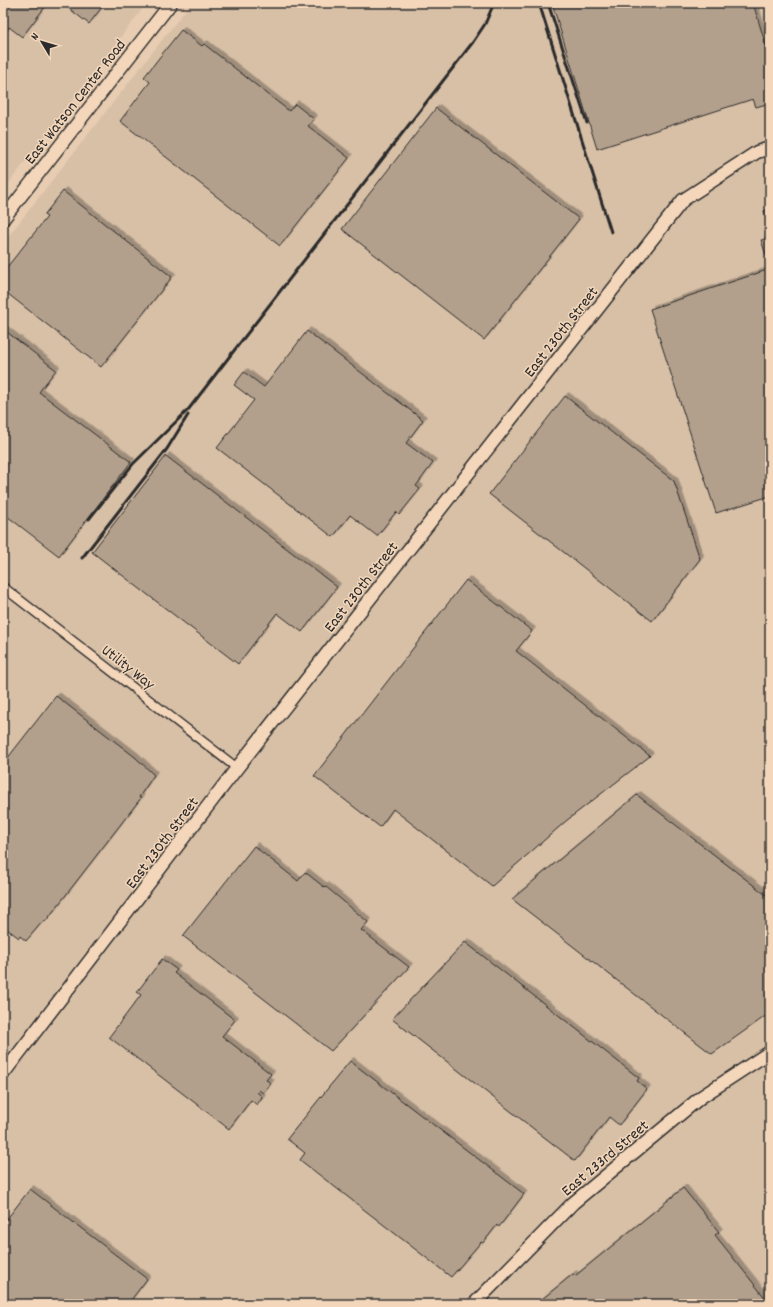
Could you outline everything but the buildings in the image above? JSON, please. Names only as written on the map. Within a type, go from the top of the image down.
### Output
[{"type":"street","name":"East Watson Center Road","points":[[3,219],[170,3]]},
{"type":"street","name":"East 230th Street","points":[[3,1074],[237,768],[683,200],[757,152],[770,148]]},
{"type":"street","name":"Utility Way","points":[[3,586],[237,768]]},
{"type":"street","name":"East 233rd Street","points":[[474,1304],[573,1203],[701,1097],[770,1052]]},
{"type":"shaded area","points":[[3,3],[147,3],[3,191]]},
{"type":"shaded area","points":[[191,3],[770,3],[770,1304],[3,1304],[3,243]]},
{"type":"railway","points":[[89,519],[133,464],[188,410],[473,42],[485,24],[494,3]]},
{"type":"railway","points":[[539,3],[611,232]]},
{"type":"railway","points":[[548,3],[587,123]]},
{"type":"railway","points":[[82,558],[167,449],[188,415]]}]
